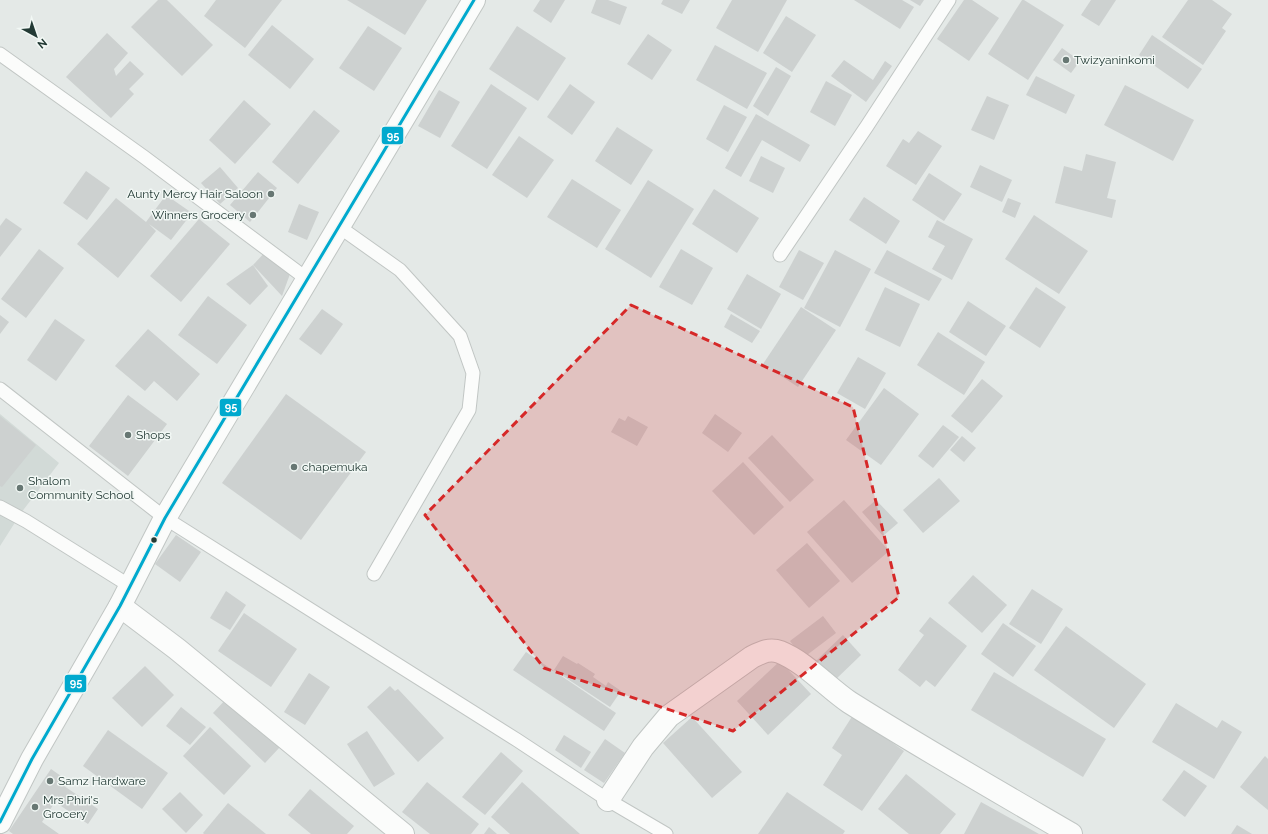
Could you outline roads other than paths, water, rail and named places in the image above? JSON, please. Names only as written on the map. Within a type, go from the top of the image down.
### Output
[{"type":"street","points":[[0,822],[32,759],[120,606],[165,518],[469,2]]},
{"type":"street","points":[[120,606],[177,649],[403,834]]},
{"type":"street","points":[[608,800],[643,747],[669,716],[752,657],[762,652],[771,650],[780,652],[792,658],[854,704],[943,759],[1071,834]]},
{"type":"lane","points":[[780,255],[867,126],[949,0]]},
{"type":"lane","points":[[0,54],[144,158],[307,279]]},
{"type":"lane","points":[[338,226],[400,270],[460,336],[473,373],[470,410],[374,574]]},
{"type":"lane","points":[[0,389],[165,518],[517,740],[608,800],[666,834]]},
{"type":"lane","points":[[0,508],[26,521],[130,586]]},
{"type":"place","name":"Twizyaninkomi","points":[[1066,60]]},
{"type":"place","name":"Aunty Mercy Hair Saloon","points":[[271,194]]},
{"type":"place","name":"Winners Grocery","points":[[253,215]]},
{"type":"place","name":"Shops","points":[[128,435]]},
{"type":"place","name":"chapemuka","points":[[294,467]]},
{"type":"place","name":"Shalom Community School","points":[[20,488]]},
{"type":"place","name":"Samz Hardware","points":[[50,781]]},
{"type":"place","name":"Mrs Phiri's Grocery","points":[[35,807]]}]
